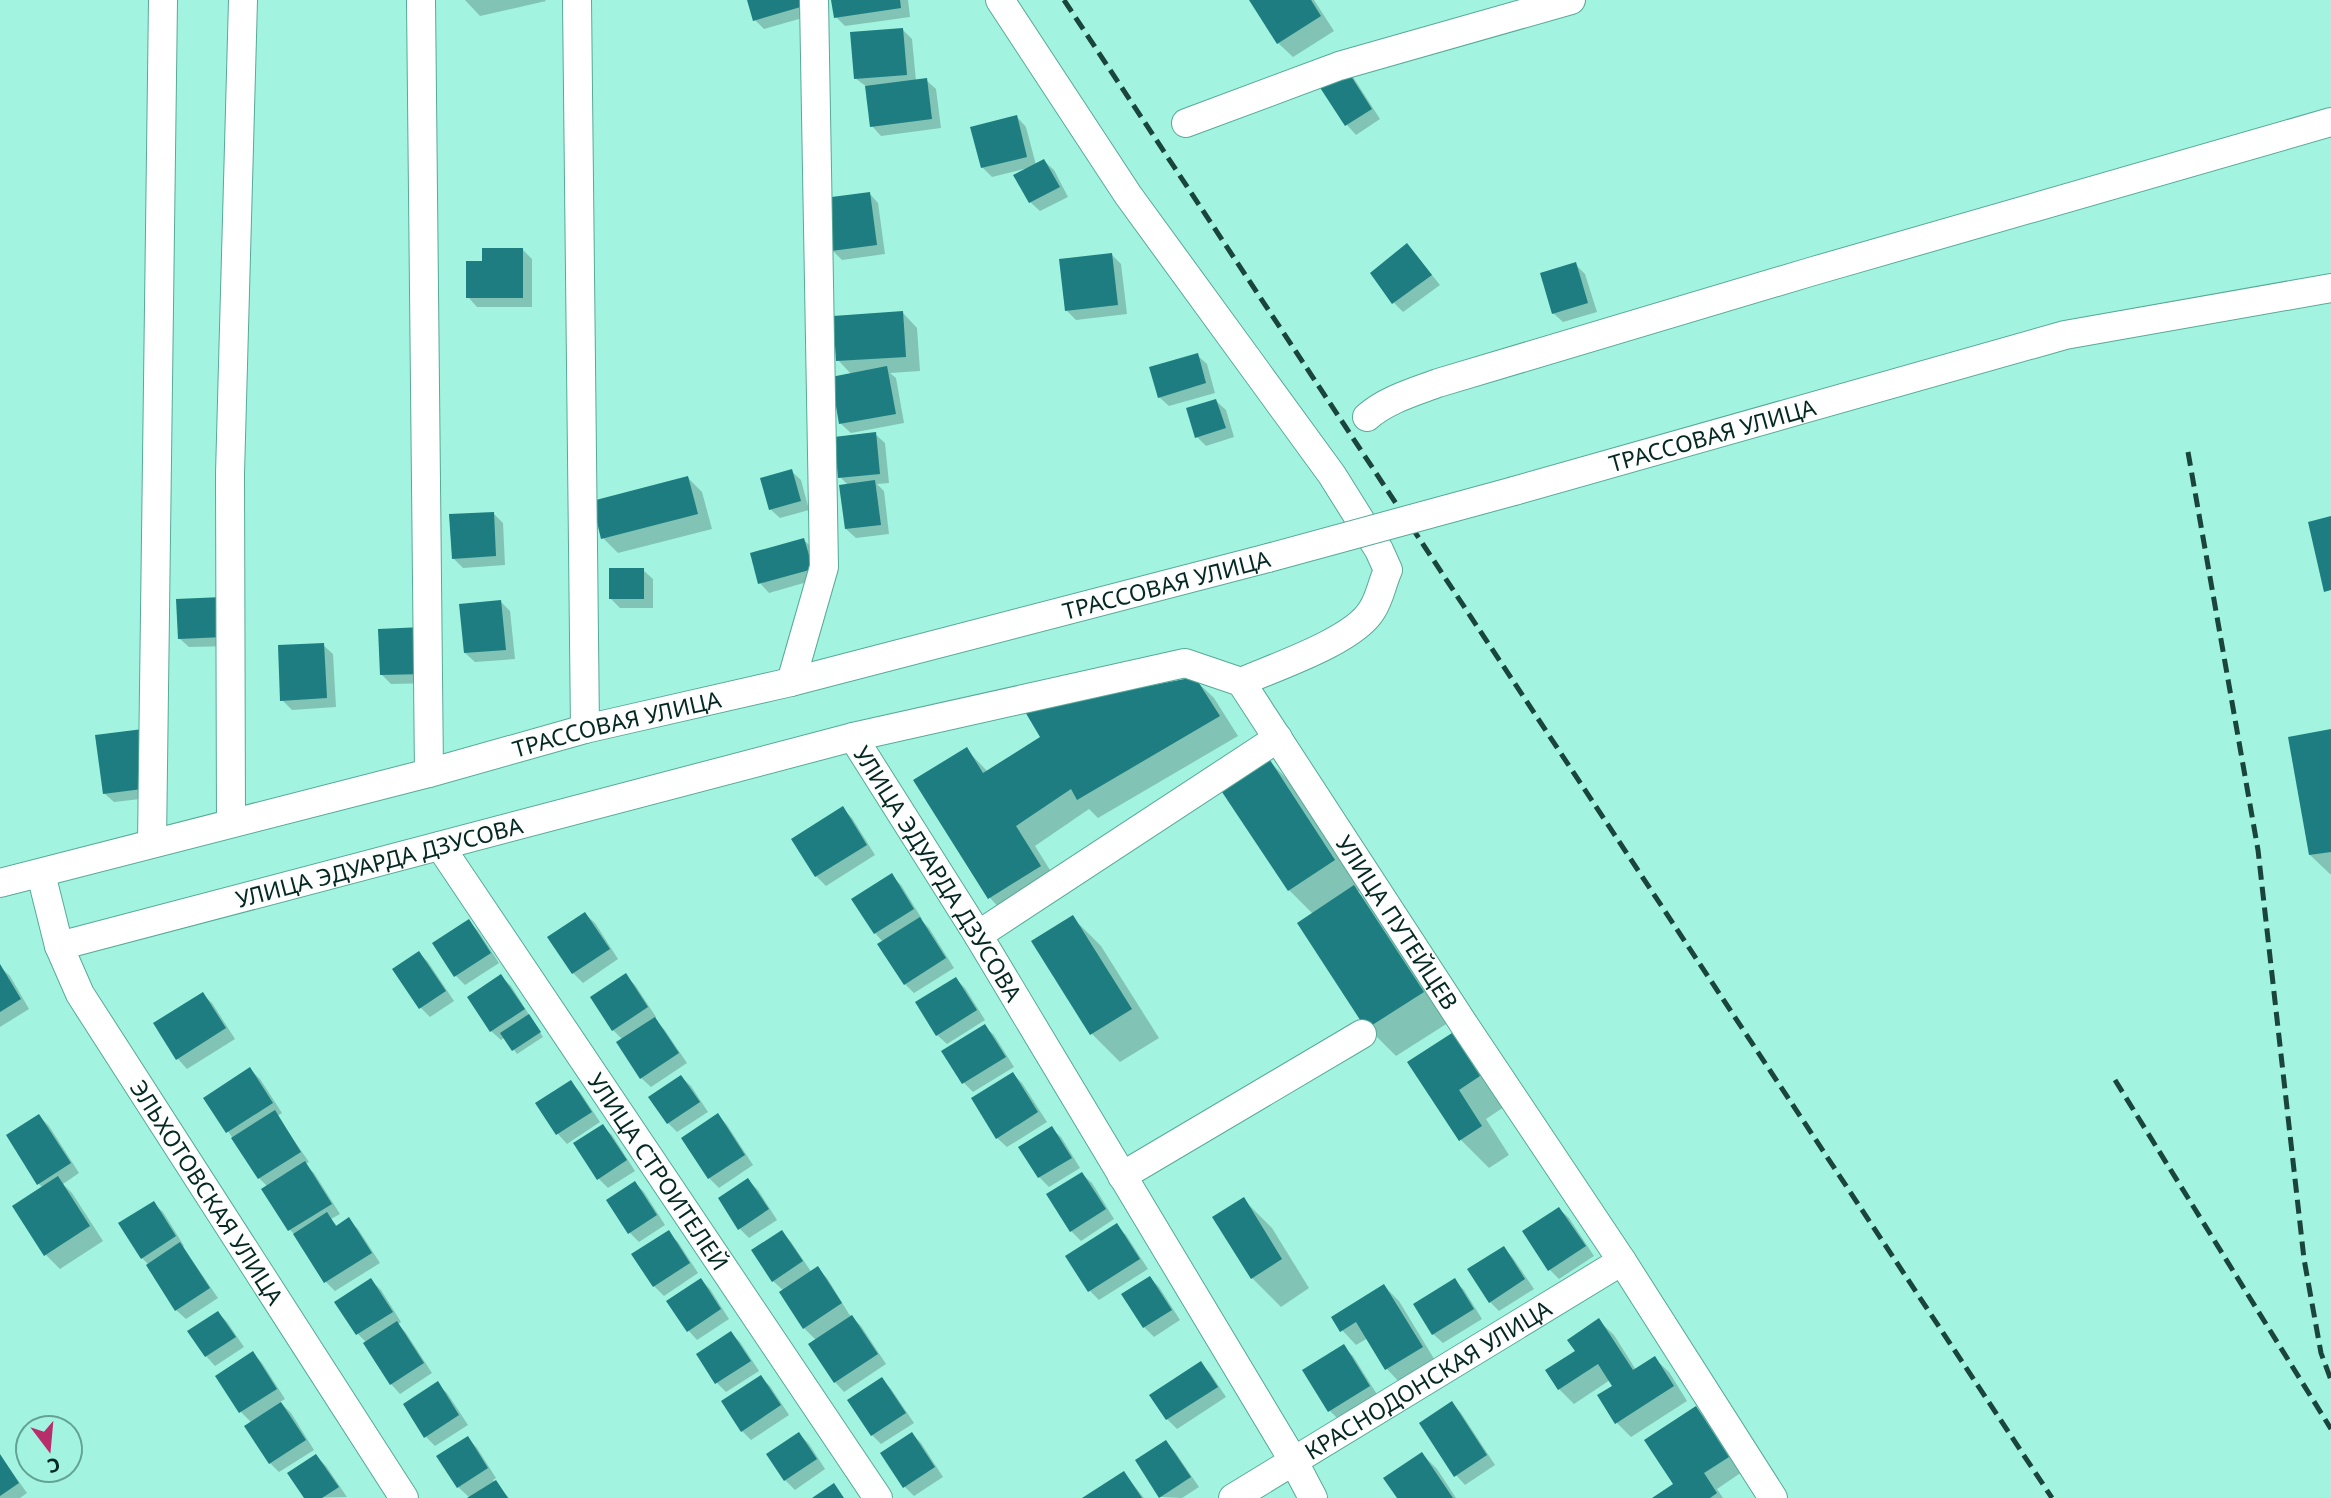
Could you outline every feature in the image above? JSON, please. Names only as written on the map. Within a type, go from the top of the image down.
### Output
[{"type":"street","points":[[152,843],[163,0]]},
{"type":"street","points":[[231,823],[230,474],[243,0]]},
{"type":"street","points":[[422,0],[429,773]]},
{"type":"street","points":[[577,0],[585,729]]},
{"type":"street","points":[[791,682],[824,567],[814,0]]},
{"type":"street","points":[[853,737],[1185,663],[1241,682],[1336,640],[1358,626],[1371,611],[1388,570],[1379,550],[1332,475],[1128,195],[1000,0]]},
{"type":"street","points":[[1186,123],[1339,66],[1571,0]]},
{"type":"street","points":[[1367,417],[1405,395],[1438,383],[1810,272],[2331,122]]},
{"type":"street","name":"ТРАССОВАЯ УЛИЦА","points":[[0,883],[429,773],[585,729],[791,682],[1268,558],[2065,335],[2331,288]]},
{"type":"street","name":"УЛИЦА ПУТЕЙЦЕВ","points":[[1241,682],[1457,1015],[1622,1261],[1773,1498]]},
{"type":"street","name":"УЛИЦА ЭДУАРДА ДЗУСОВА","points":[[59,946],[853,737],[978,935],[1293,1460],[1313,1498]]},
{"type":"street","points":[[978,935],[1278,738]]},
{"type":"street","name":"УЛИЦА СТРОИТЕЛЕЙ","points":[[440,846],[878,1498]]},
{"type":"street","name":"ЭЛЬХОТОВСКАЯ УЛИЦА","points":[[41,874],[59,946],[80,994],[404,1498]]},
{"type":"street","points":[[1122,1176],[1362,1034]]},
{"type":"street","name":"КРАСНОДОНСКАЯ УЛИЦА","points":[[1233,1498],[1622,1261]]},
{"type":"building","points":[[747,0],[802,0],[804,6],[753,21]]},
{"type":"building","points":[[831,0],[900,0],[901,8],[834,18]]},
{"type":"building","points":[[1249,0],[1311,0],[1321,16],[1277,44]]},
{"type":"building","points":[[903,28],[907,75],[854,79],[850,32]]},
{"type":"building","points":[[1344,65],[1372,109],[1345,126],[1317,83]]},
{"type":"building","points":[[927,78],[932,119],[870,127],[865,86]]},
{"type":"building","points":[[1017,115],[1027,157],[981,168],[970,127]]},
{"type":"building","points":[[1044,159],[1060,187],[1029,203],[1013,175]]},
{"type":"building","points":[[870,192],[877,245],[831,251],[824,198]]},
{"type":"building","points":[[1407,243],[1432,275],[1392,304],[1370,273]]},
{"type":"building","points":[[482,248],[523,248],[523,298],[466,298],[466,261],[482,261]]},
{"type":"building","points":[[1112,253],[1118,305],[1065,311],[1059,259]]},
{"type":"building","points":[[1576,262],[1588,303],[1552,314],[1540,273]]},
{"type":"building","points":[[903,311],[906,357],[836,361],[833,316]]},
{"type":"building","points":[[1198,353],[1206,383],[1158,398],[1149,367]]},
{"type":"building","points":[[887,366],[896,414],[839,424],[831,377]]},
{"type":"building","points":[[1216,399],[1226,428],[1195,438],[1186,408]]},
{"type":"building","points":[[876,432],[880,474],[838,478],[834,437]]},
{"type":"building","points":[[792,469],[801,501],[769,510],[760,478]]},
{"type":"building","points":[[688,476],[698,514],[601,539],[592,501]]},
{"type":"building","points":[[875,480],[881,525],[845,529],[839,485]]},
{"type":"building","points":[[494,512],[496,556],[452,559],[449,514]]},
{"type":"building","points":[[2331,516],[2331,590],[2324,592],[2308,522]]},
{"type":"building","points":[[804,538],[813,569],[758,584],[750,553]]},
{"type":"building","points":[[609,568],[644,568],[644,599],[609,599]]},
{"type":"building","points":[[223,597],[224,637],[178,639],[176,599]]},
{"type":"building","points":[[501,600],[506,650],[464,653],[459,604]]},
{"type":"building","points":[[423,627],[425,674],[380,675],[378,629]]},
{"type":"building","points":[[324,643],[327,698],[280,701],[278,645]]},
{"type":"building","points":[[1195,677],[1220,716],[1077,800],[1071,789],[1016,826],[1041,866],[988,899],[913,780],[967,747],[983,773],[1040,737],[1024,710]]},
{"type":"building","points":[[143,729],[150,788],[103,794],[95,735]]},
{"type":"building","points":[[2331,729],[2331,852],[2309,855],[2288,737]]},
{"type":"building","points":[[1268,757],[1335,860],[1288,891],[1220,789]]},
{"type":"building","points":[[843,806],[867,845],[815,877],[791,839]]},
{"type":"building","points":[[892,873],[914,909],[874,934],[851,899]]},
{"type":"building","points":[[1354,885],[1424,992],[1366,1029],[1297,923]]},
{"type":"building","points":[[585,912],[610,949],[572,974],[547,937]]},
{"type":"building","points":[[1073,915],[1132,1009],[1090,1035],[1031,941]]},
{"type":"building","points":[[920,917],[946,958],[904,985],[877,944]]},
{"type":"building","points":[[469,919],[491,953],[454,977],[432,943]]},
{"type":"building","points":[[419,951],[446,991],[419,1009],[392,969]]},
{"type":"building","points":[[0,964],[21,999],[0,1012]]},
{"type":"building","points":[[626,973],[648,1007],[612,1031],[590,997]]},
{"type":"building","points":[[501,974],[525,1009],[490,1032],[467,997]]},
{"type":"building","points":[[956,977],[977,1010],[936,1036],[915,1002]]},
{"type":"building","points":[[203,992],[226,1028],[176,1060],[153,1023]]},
{"type":"building","points":[[529,1014],[541,1032],[512,1051],[500,1033]]},
{"type":"building","points":[[655,1017],[679,1053],[640,1079],[616,1042]]},
{"type":"building","points":[[985,1024],[1006,1057],[962,1084],[941,1051]]},
{"type":"building","points":[[1452,1033],[1480,1076],[1459,1090],[1482,1126],[1459,1141],[1407,1062]]},
{"type":"building","points":[[250,1067],[273,1103],[226,1133],[203,1098]]},
{"type":"building","points":[[1013,1072],[1038,1112],[996,1139],[971,1098]]},
{"type":"building","points":[[681,1075],[700,1102],[667,1124],[648,1097]]},
{"type":"building","points":[[571,1080],[592,1112],[556,1135],[535,1103]]},
{"type":"building","points":[[275,1110],[301,1152],[258,1179],[231,1138]]},
{"type":"building","points":[[718,1113],[745,1155],[708,1179],[681,1138]]},
{"type":"building","points":[[39,1114],[71,1163],[37,1185],[6,1135]]},
{"type":"building","points":[[603,1124],[627,1160],[597,1180],[573,1143]]},
{"type":"building","points":[[1052,1126],[1072,1158],[1038,1178],[1018,1147]]},
{"type":"building","points":[[305,1161],[332,1204],[288,1231],[261,1189]]},
{"type":"building","points":[[1082,1172],[1106,1209],[1070,1232],[1046,1194]]},
{"type":"building","points":[[58,1176],[90,1226],[44,1256],[12,1206]]},
{"type":"building","points":[[748,1178],[769,1209],[738,1230],[718,1198]]},
{"type":"building","points":[[635,1181],[657,1215],[628,1234],[606,1200]]},
{"type":"building","points":[[1244,1197],[1282,1259],[1251,1279],[1212,1217]]},
{"type":"building","points":[[154,1201],[176,1236],[141,1259],[118,1223]]},
{"type":"building","points":[[1559,1207],[1586,1246],[1548,1271],[1522,1231]]},
{"type":"building","points":[[327,1212],[336,1226],[349,1217],[372,1253],[324,1283],[293,1234]]},
{"type":"building","points":[[1117,1223],[1140,1259],[1088,1292],[1065,1256]]},
{"type":"building","points":[[669,1230],[690,1263],[653,1287],[631,1254]]},
{"type":"building","points":[[782,1230],[803,1261],[772,1282],[751,1250]]},
{"type":"building","points":[[180,1242],[210,1288],[175,1311],[146,1265]]},
{"type":"building","points":[[1504,1246],[1525,1279],[1489,1303],[1467,1269]]},
{"type":"building","points":[[818,1266],[842,1303],[803,1329],[779,1292]]},
{"type":"building","points":[[1150,1276],[1172,1310],[1143,1328],[1121,1294]]},
{"type":"building","points":[[371,1278],[393,1312],[356,1335],[334,1302]]},
{"type":"building","points":[[701,1278],[721,1309],[687,1332],[666,1301]]},
{"type":"building","points":[[1455,1278],[1474,1309],[1432,1335],[1413,1304]]},
{"type":"building","points":[[1384,1284],[1423,1347],[1385,1370],[1356,1322],[1340,1332],[1331,1317]]},
{"type":"building","points":[[218,1311],[236,1337],[205,1357],[187,1331]]},
{"type":"building","points":[[852,1315],[878,1354],[834,1383],[808,1344]]},
{"type":"building","points":[[1599,1318],[1633,1370],[1655,1356],[1674,1386],[1615,1424],[1597,1395],[1612,1386],[1598,1364],[1558,1390],[1545,1370],[1575,1351],[1567,1340]]},
{"type":"building","points":[[397,1321],[424,1363],[390,1385],[363,1343]]},
{"type":"building","points":[[731,1331],[751,1361],[715,1384],[696,1354]]},
{"type":"building","points":[[1344,1344],[1370,1386],[1328,1412],[1302,1370]]},
{"type":"building","points":[[253,1351],[277,1389],[239,1413],[215,1376]]},
{"type":"building","points":[[1201,1361],[1218,1387],[1166,1420],[1149,1395]]},
{"type":"building","points":[[761,1375],[781,1405],[741,1432],[721,1401]]},
{"type":"building","points":[[882,1377],[906,1413],[871,1436],[847,1400]]},
{"type":"building","points":[[438,1381],[459,1415],[424,1438],[403,1404]]},
{"type":"building","points":[[1452,1401],[1487,1455],[1454,1477],[1419,1423]]},
{"type":"building","points":[[281,1402],[306,1440],[269,1464],[244,1426]]},
{"type":"building","points":[[1696,1406],[1729,1457],[1704,1473],[1717,1493],[1710,1498],[1652,1498],[1673,1484],[1644,1440]]},
{"type":"building","points":[[799,1432],[817,1459],[784,1481],[766,1454]]},
{"type":"building","points":[[912,1432],[935,1467],[903,1488],[880,1453]]},
{"type":"building","points":[[468,1436],[488,1468],[457,1488],[436,1456]]},
{"type":"building","points":[[1166,1440],[1191,1477],[1159,1498],[1135,1460]]},
{"type":"building","points":[[1422,1452],[1453,1498],[1397,1498],[1383,1478]]},
{"type":"building","points":[[0,1454],[14,1475],[14,1484],[18,1484],[0,1496]]},
{"type":"building","points":[[316,1454],[339,1487],[322,1498],[304,1498],[287,1473]]},
{"type":"building","points":[[1124,1471],[1142,1498],[1082,1498]]},
{"type":"building","points":[[496,1480],[508,1498],[467,1498]]},
{"type":"building","points":[[834,1483],[844,1498],[812,1498]]},
{"type":"railway","points":[[1064,0],[2052,1498]]},
{"type":"railway","points":[[2188,452],[2258,850],[2304,1259],[2321,1353],[2331,1380]]},
{"type":"railway","points":[[2115,1080],[2331,1429]]}]
